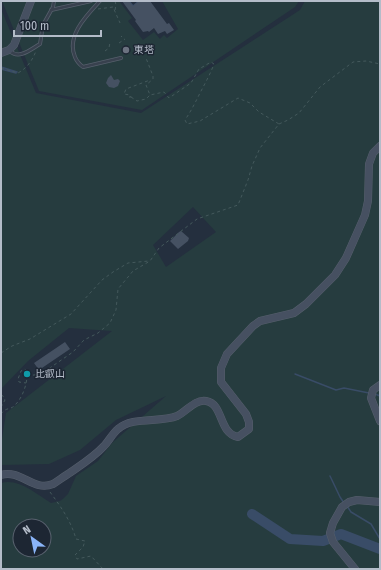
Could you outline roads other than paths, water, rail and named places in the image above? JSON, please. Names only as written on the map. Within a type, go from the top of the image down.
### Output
[{"type":"street","points":[[23,21],[26,1]]},
{"type":"street","points":[[1,53],[14,46],[31,1]]},
{"type":"street","points":[[1,475],[13,474],[40,486],[52,484],[94,457],[118,429],[128,423],[174,417],[184,412],[197,402],[205,401],[213,404],[218,411],[228,433],[232,436],[238,437],[249,429],[249,422],[246,414],[220,382],[221,368],[227,354],[253,326],[260,321],[294,313],[306,304],[335,275],[346,258],[365,215],[368,201],[369,164],[373,153],[380,146]]},
{"type":"street","points":[[380,385],[373,390],[371,398],[380,421]]},
{"type":"street","points":[[355,569],[333,542],[330,534],[333,524],[343,507],[349,502],[357,500],[380,502]]},
{"type":"lane","points":[[9,50],[14,54],[20,55],[40,44],[43,25],[54,1]]},
{"type":"lane","points":[[51,10],[91,1]]},
{"type":"lane","points":[[100,1],[79,25],[72,41],[72,48],[79,64],[82,67],[120,58]]},
{"type":"waterway","points":[[129,1],[133,6],[139,1]]},
{"type":"waterway","points":[[1,67],[17,72]]},
{"type":"waterway","points":[[1,69],[16,73]]},
{"type":"waterway","points":[[295,374],[336,390],[344,388],[369,393]]},
{"type":"waterway","points":[[375,394],[380,396]]},
{"type":"waterway","points":[[330,476],[344,503]]},
{"type":"waterway","points":[[347,506],[351,512],[371,524],[380,539]]},
{"type":"waterway","points":[[252,514],[290,539],[323,541],[341,534],[380,549]]},
{"type":"place","name":"東塔","points":[[126,50]]},
{"type":"place","name":"比叡山","points":[[27,374]]}]
